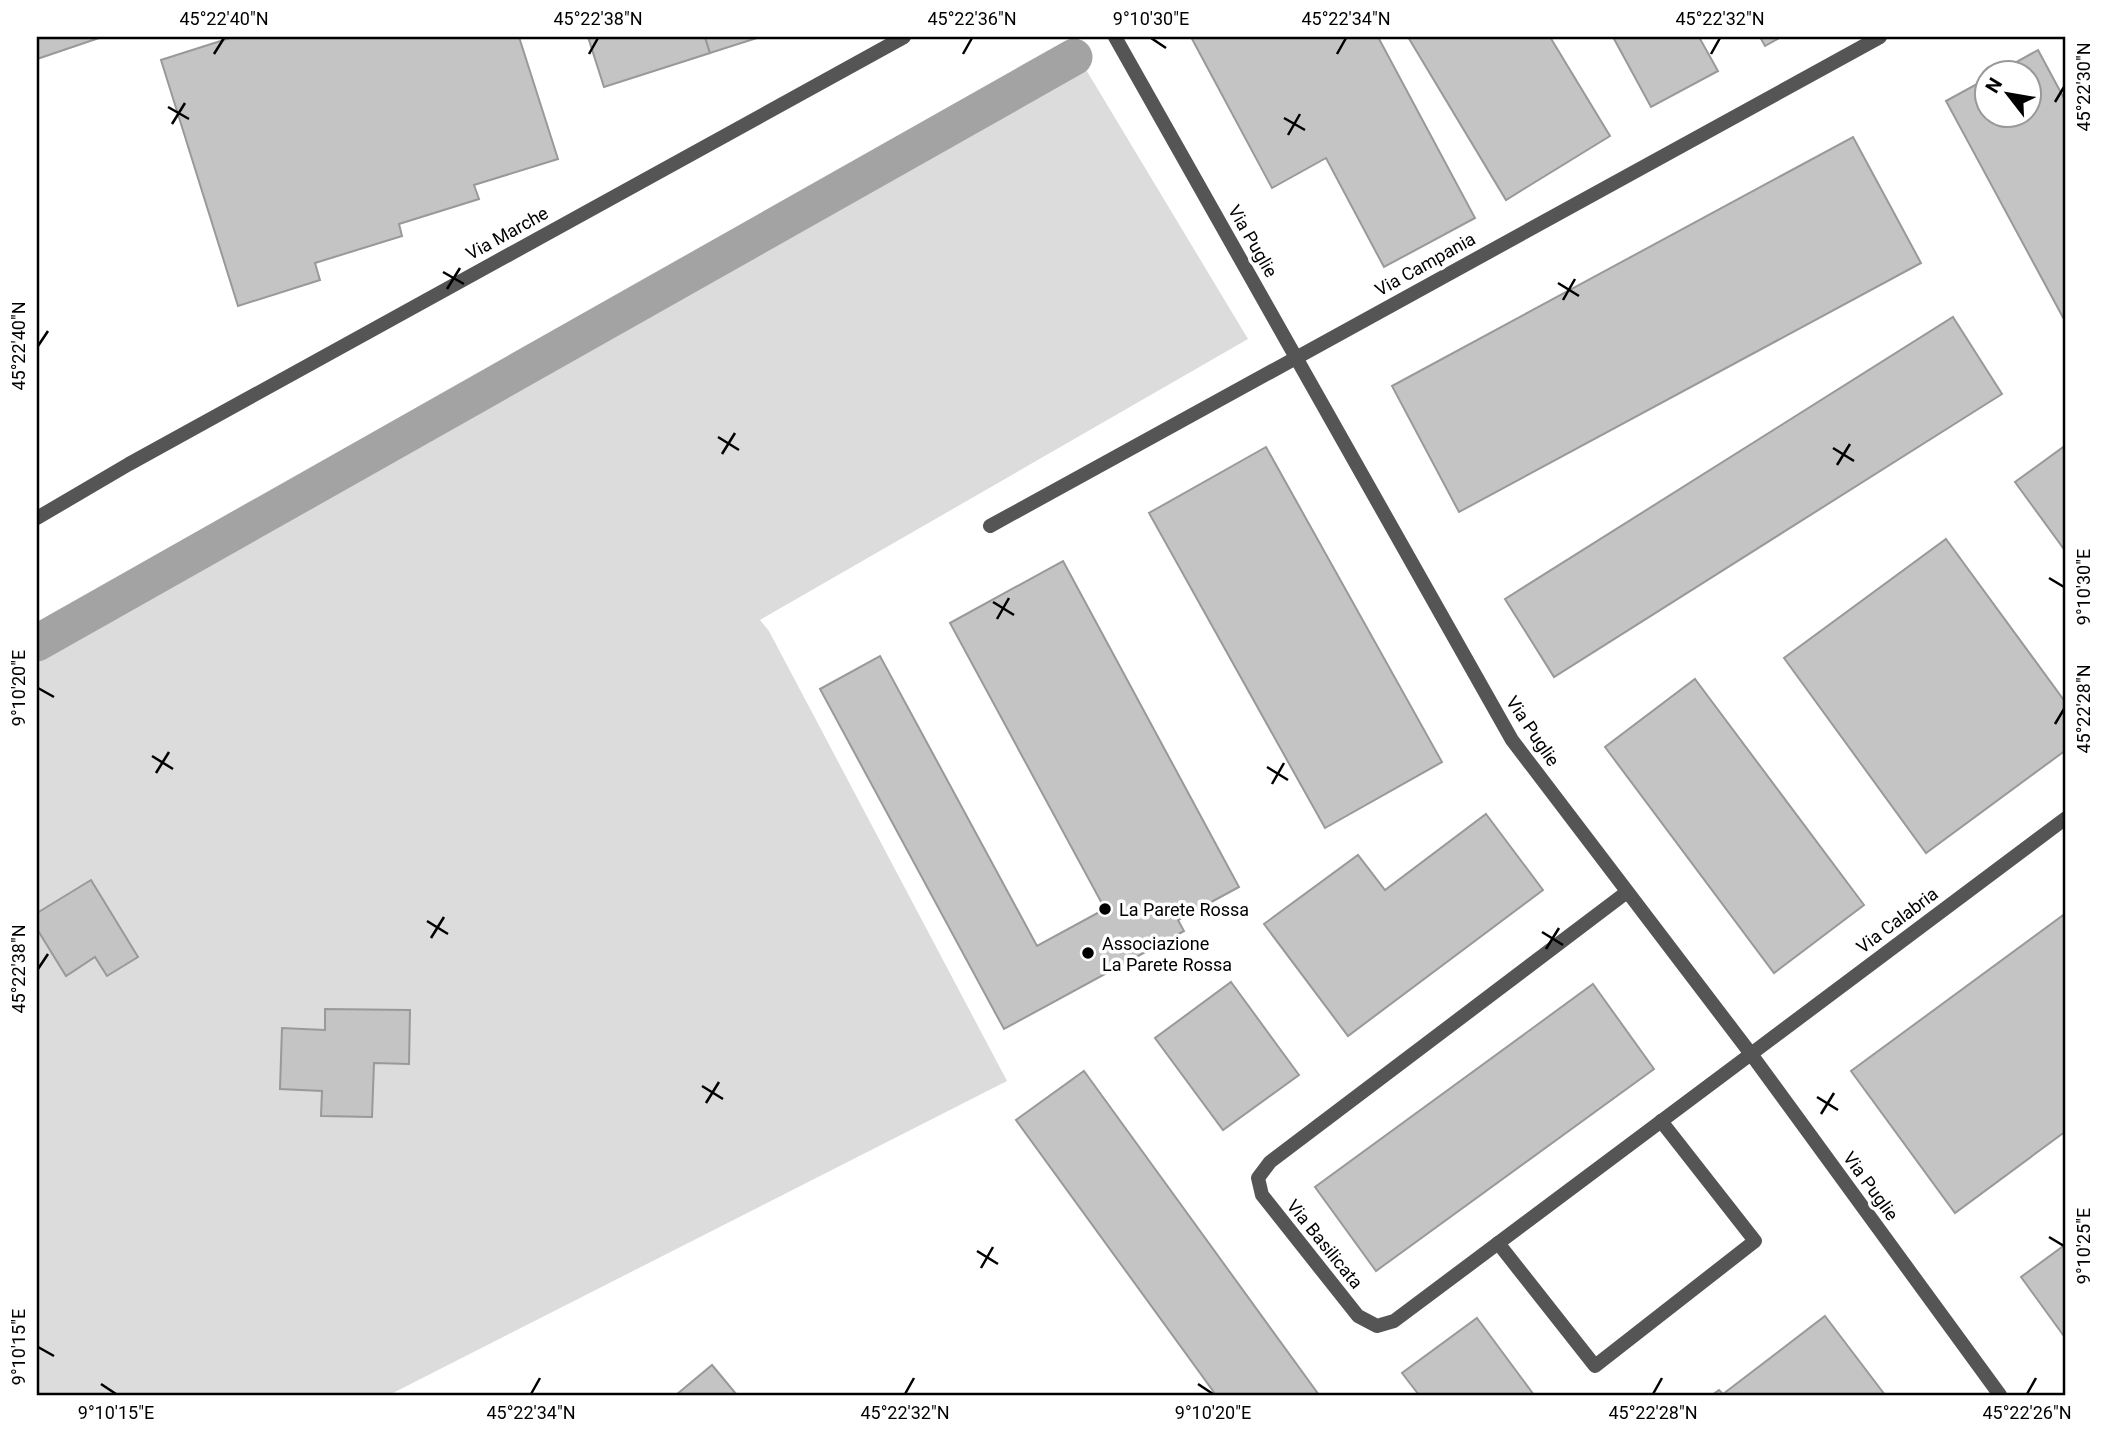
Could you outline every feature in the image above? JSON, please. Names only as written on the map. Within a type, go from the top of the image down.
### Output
[{"type":"street","name":"Via Marche","points":[[37,518],[129,464],[904,37]]},
{"type":"street","name":"Via Puglie","points":[[1115,37],[1512,740],[1751,1054],[2000,1395]]},
{"type":"street","name":"Via Campania","points":[[990,526],[1880,37]]},
{"type":"street","name":"Via Calabria","points":[[1751,1054],[2066,818]]},
{"type":"street","name":"Via Basilicata","points":[[1627,892],[1270,1162],[1258,1178],[1262,1195],[1358,1316],[1377,1326],[1394,1321],[1751,1054]]},
{"type":"street","points":[[1498,1243],[1595,1366],[1755,1241],[1661,1121]]},
{"type":"shaded area","points":[[1079,58],[1248,339],[760,620],[769,631],[1007,1081],[389,1395],[37,1395],[37,645]]},
{"type":"building","points":[[37,37],[102,37],[37,59]]},
{"type":"building","points":[[233,37],[519,37],[558,159],[474,185],[479,199],[399,224],[402,236],[315,263],[320,280],[238,306],[161,60]]},
{"type":"building","points":[[588,37],[705,37],[710,53],[604,87]]},
{"type":"building","points":[[705,37],[760,37],[710,53]]},
{"type":"building","points":[[1191,37],[1378,37],[1475,218],[1384,267],[1326,158],[1272,188]]},
{"type":"building","points":[[1408,37],[1550,37],[1610,136],[1506,200]]},
{"type":"building","points":[[1613,37],[1699,37],[1718,71],[1651,107]]},
{"type":"building","points":[[1760,37],[1781,37],[1765,46]]},
{"type":"building","points":[[2038,50],[2043,60],[2020,60]]},
{"type":"building","points":[[2044,61],[2066,102],[2066,323],[1946,101],[1974,86],[1974,130],[2044,130]]},
{"type":"building","points":[[1853,137],[1921,263],[1459,512],[1392,386]]},
{"type":"building","points":[[1953,317],[2002,394],[1554,677],[1505,599]]},
{"type":"building","points":[[2066,445],[2066,552],[2015,482]]},
{"type":"building","points":[[1266,447],[1442,762],[1325,828],[1149,513]]},
{"type":"building","points":[[1946,539],[2066,703],[2066,750],[1926,853],[1784,658]]},
{"type":"building","points":[[1063,561],[1239,887],[1178,920],[1184,931],[1004,1029],[820,689],[880,656],[1037,946],[1105,909],[950,623]]},
{"type":"building","points":[[1695,679],[1864,905],[1774,973],[1605,747]]},
{"type":"building","points":[[1486,814],[1543,890],[1348,1036],[1264,924],[1358,855],[1385,890]]},
{"type":"building","points":[[91,880],[138,957],[107,976],[95,957],[66,976],[37,929],[37,913]]},
{"type":"building","points":[[2066,913],[2066,1131],[1955,1213],[1851,1071]]},
{"type":"building","points":[[1231,982],[1299,1075],[1223,1130],[1155,1038]]},
{"type":"building","points":[[1593,984],[1654,1069],[1376,1271],[1315,1187]]},
{"type":"building","points":[[325,1009],[410,1010],[409,1064],[374,1063],[372,1117],[321,1116],[322,1091],[280,1089],[282,1028],[325,1030]]},
{"type":"building","points":[[1084,1071],[1319,1395],[1216,1395],[1016,1120]]},
{"type":"building","points":[[2066,1244],[2066,1339],[2021,1277]]},
{"type":"building","points":[[1825,1316],[1885,1395],[1712,1395],[1719,1390],[1723,1394]]},
{"type":"building","points":[[1477,1318],[1534,1395],[1419,1395],[1402,1373]]},
{"type":"building","points":[[712,1365],[737,1395],[676,1395]]},
{"type":"waterway","points":[[37,643],[1074,57]]},
{"type":"place","name":"La Parete Rossa","points":[[1105,909]]},
{"type":"place","name":"Associazione La Parete Rossa","points":[[1088,953]]}]
